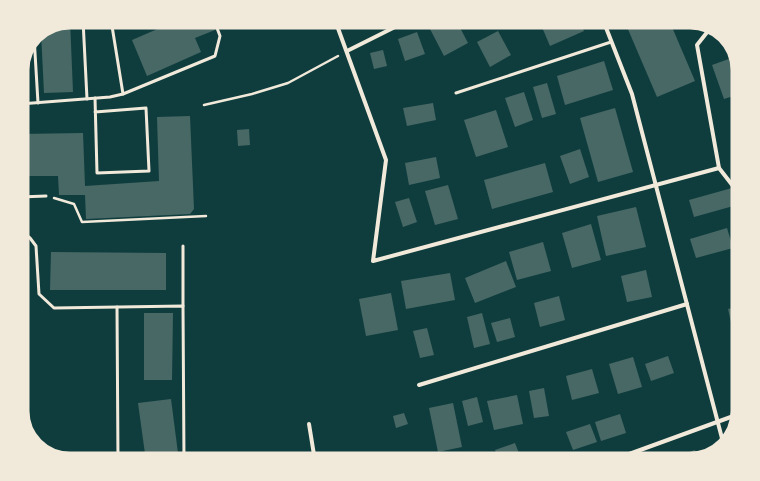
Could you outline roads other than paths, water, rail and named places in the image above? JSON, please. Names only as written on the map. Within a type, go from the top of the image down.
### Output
[{"type":"street","points":[[338,27],[386,160],[374,261],[718,168]]},
{"type":"street","points":[[347,51],[395,27]]},
{"type":"street","points":[[606,27],[632,94],[722,439]]},
{"type":"street","points":[[708,31],[697,45],[718,168],[733,186]]},
{"type":"street","points":[[419,385],[687,304]]},
{"type":"street","points":[[629,454],[733,416]]},
{"type":"street","points":[[309,424],[314,454]]},
{"type":"lane","points":[[83,27],[87,99]]},
{"type":"lane","points":[[112,27],[123,94]]},
{"type":"lane","points":[[27,104],[110,97],[123,94],[215,56],[220,36],[217,27]]},
{"type":"lane","points":[[456,94],[611,42]]},
{"type":"lane","points":[[35,46],[38,103]]},
{"type":"lane","points":[[95,98],[95,112],[97,173],[149,171],[146,108],[95,112]]},
{"type":"lane","points":[[27,197],[46,196]]},
{"type":"lane","points":[[27,236],[36,246],[39,294],[54,308],[183,306]]},
{"type":"lane","points":[[183,246],[184,454]]},
{"type":"lane","points":[[117,307],[118,454]]}]
